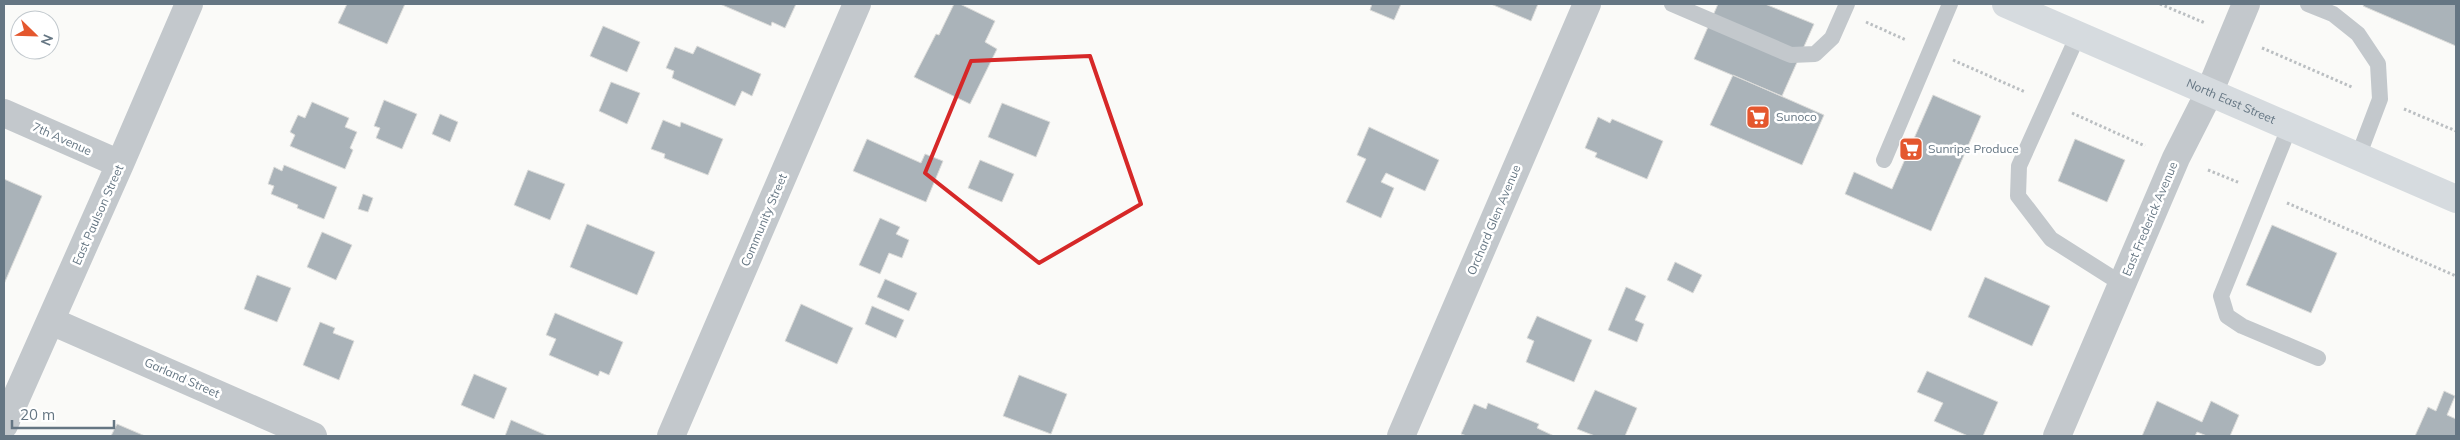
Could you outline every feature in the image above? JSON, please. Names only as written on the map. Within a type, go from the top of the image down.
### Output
[{"type":"main road","name":"North East Street","points":[[2006,4],[2456,200]]},
{"type":"street","name":"East Paulson Street","points":[[4,425],[189,4]]},
{"type":"street","name":"Community Street","points":[[671,436],[857,4]]},
{"type":"street","name":"Orchard Glen Avenue","points":[[1401,436],[1587,4]]},
{"type":"street","name":"East Frederick Avenue","points":[[2057,436],[2176,158],[2209,93],[2246,4]]},
{"type":"street","name":"7th Avenue","points":[[4,113],[120,164]]},
{"type":"street","name":"Garland Street","points":[[51,321],[313,436]]},
{"type":"lane","points":[[1672,4],[1695,8],[1791,55],[1815,54],[1832,38],[1845,8]]},
{"type":"lane","points":[[1884,160],[1950,4]]},
{"type":"lane","points":[[2308,4],[2332,14],[2358,34],[2378,64],[2380,98],[2358,158]]},
{"type":"lane","points":[[2078,35],[2019,166],[2018,196],[2051,239],[2122,284]]},
{"type":"lane","points":[[2289,128],[2220,296],[2227,316],[2242,326],[2318,358]]},
{"type":"path","points":[[2160,4],[2456,131]]},
{"type":"path","points":[[1845,8],[1931,51],[2145,145]]},
{"type":"path","points":[[2208,170],[2456,276]]},
{"type":"highlighted area","points":[[1090,56],[1141,204],[1039,263],[925,173],[971,61]]},
{"type":"building","points":[[347,4],[405,4],[387,44],[338,23]]},
{"type":"building","points":[[720,4],[796,4],[785,28],[772,22],[771,26]]},
{"type":"building","points":[[954,4],[960,4],[995,21],[985,42],[997,49],[970,104],[914,77],[936,34],[939,35]]},
{"type":"building","points":[[1372,4],[1401,4],[1394,20],[1370,10]]},
{"type":"building","points":[[1491,4],[1538,4],[1531,21]]},
{"type":"building","points":[[1718,4],[1765,4],[1814,24],[1782,96],[1694,59]]},
{"type":"building","points":[[2364,4],[2456,4],[2456,46],[2363,6]]},
{"type":"building","points":[[603,26],[640,42],[627,72],[590,56]]},
{"type":"building","points":[[697,46],[761,74],[752,96],[742,91],[735,106],[672,78],[674,71],[666,68],[675,47],[693,54]]},
{"type":"building","points":[[1733,75],[1824,115],[1802,165],[1710,125]]},
{"type":"building","points":[[611,82],[640,93],[627,124],[599,111]]},
{"type":"building","points":[[1933,95],[1981,116],[1931,231],[1845,194],[1854,172],[1892,189]]},
{"type":"building","points":[[384,100],[417,114],[402,149],[376,138],[380,128],[374,126]]},
{"type":"building","points":[[312,102],[349,118],[345,127],[357,132],[350,148],[353,150],[345,169],[290,146],[295,135],[290,132],[298,115],[305,118]]},
{"type":"building","points":[[1002,103],[1050,122],[1036,157],[988,137]]},
{"type":"building","points":[[440,114],[458,122],[450,142],[432,134]]},
{"type":"building","points":[[1598,117],[1610,123],[1612,119],[1663,141],[1647,179],[1595,157],[1597,153],[1585,148]]},
{"type":"building","points":[[663,120],[680,127],[681,122],[723,139],[708,175],[664,158],[665,154],[651,149]]},
{"type":"building","points":[[1369,127],[1439,160],[1425,191],[1386,173],[1381,182],[1394,188],[1381,218],[1346,202],[1366,159],[1357,155]]},
{"type":"building","points":[[867,139],[921,163],[925,154],[943,161],[926,202],[853,171]]},
{"type":"building","points":[[2075,139],[2125,160],[2107,202],[2058,181]]},
{"type":"building","points":[[980,160],[1014,174],[1002,202],[968,188]]},
{"type":"building","points":[[284,165],[337,187],[324,219],[297,208],[298,205],[271,194],[274,186],[268,184],[274,167],[282,171]]},
{"type":"building","points":[[528,170],[565,184],[550,220],[514,205]]},
{"type":"building","points":[[4,179],[42,196],[4,284]]},
{"type":"building","points":[[363,194],[373,198],[368,212],[358,209]]},
{"type":"building","points":[[880,218],[900,227],[896,234],[909,240],[902,258],[889,253],[880,274],[859,265]]},
{"type":"building","points":[[587,224],[655,252],[637,295],[570,267]]},
{"type":"building","points":[[2272,225],[2337,253],[2311,313],[2246,285]]},
{"type":"building","points":[[322,232],[352,245],[336,280],[307,267]]},
{"type":"building","points":[[1675,262],[1702,275],[1693,293],[1667,280]]},
{"type":"building","points":[[257,275],[291,288],[277,322],[244,309]]},
{"type":"building","points":[[1985,277],[2050,306],[2032,346],[1968,317]]},
{"type":"building","points":[[885,279],[917,293],[909,311],[877,297]]},
{"type":"building","points":[[1626,287],[1646,296],[1635,320],[1644,324],[1637,342],[1608,330]]},
{"type":"building","points":[[801,304],[853,328],[837,364],[785,341]]},
{"type":"building","points":[[872,306],[904,320],[896,338],[865,324]]},
{"type":"building","points":[[555,313],[623,342],[609,375],[600,371],[598,376],[549,355],[556,339],[546,335]]},
{"type":"building","points":[[1537,316],[1592,340],[1574,382],[1526,362],[1534,341],[1527,338]]},
{"type":"building","points":[[320,322],[335,328],[333,333],[354,341],[339,380],[303,365]]},
{"type":"building","points":[[1927,371],[1998,402],[1983,436],[1968,436],[1934,421],[1943,403],[1917,392]]},
{"type":"building","points":[[474,374],[507,388],[494,419],[461,405]]},
{"type":"building","points":[[1019,375],[1067,394],[1051,434],[1003,416]]},
{"type":"building","points":[[1595,390],[1637,408],[1625,436],[1595,436],[1577,429]]},
{"type":"building","points":[[2444,391],[2455,396],[2447,415],[2456,419],[2456,436],[2415,436],[2428,407],[2436,411]]},
{"type":"building","points":[[2157,401],[2202,422],[2211,401],[2239,415],[2230,436],[2207,436],[2197,432],[2195,436],[2142,436]]},
{"type":"building","points":[[1488,403],[1539,424],[1537,428],[1554,436],[1467,436],[1461,434],[1474,404],[1486,409]]},
{"type":"building","points":[[511,420],[548,436],[505,436]]},
{"type":"building","points":[[117,424],[145,436],[111,436]]},
{"type":"place","name":"Sunoco","points":[[1758,117]]},
{"type":"place","name":"Sunripe Produce","points":[[1911,149]]}]
